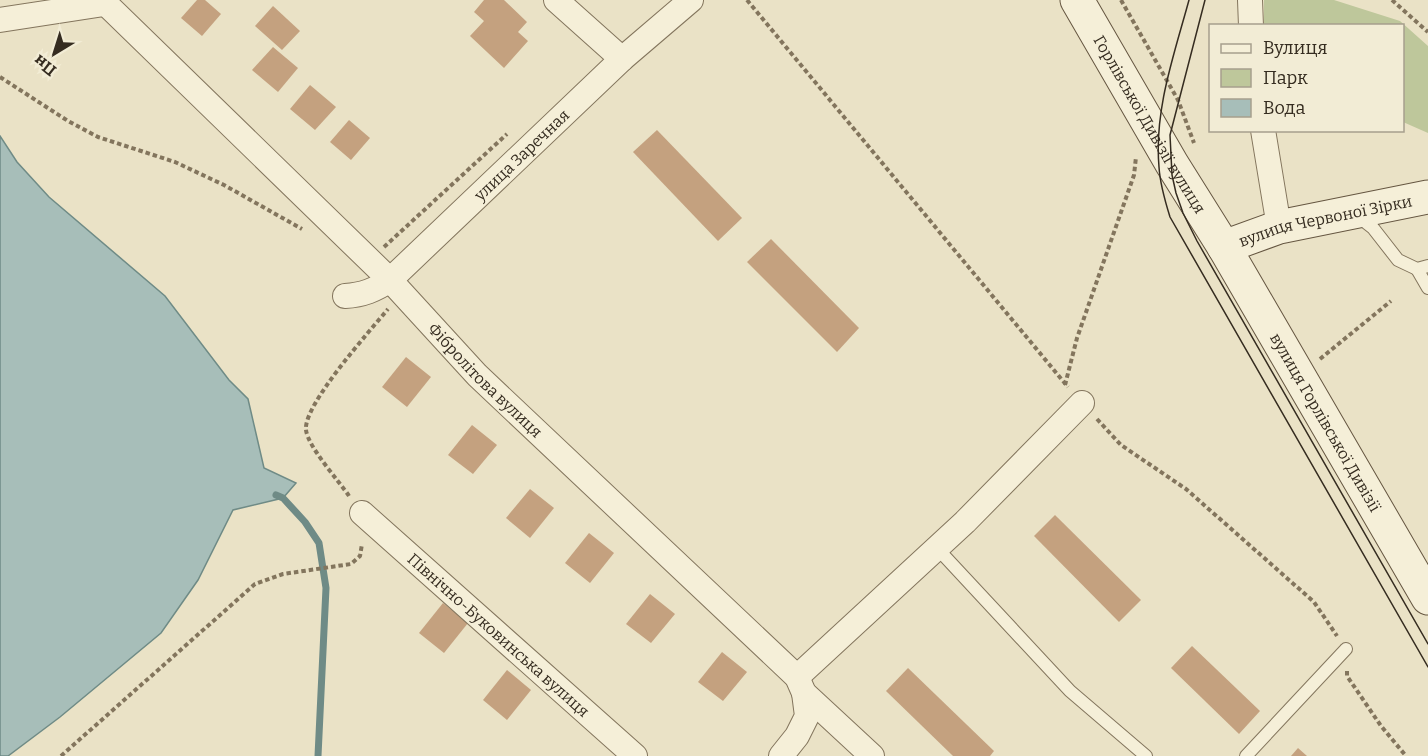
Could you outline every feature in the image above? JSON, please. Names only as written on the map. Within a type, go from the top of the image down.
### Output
[{"type":"main road","name":"Горлівської Дивізії вулиця","points":[[1077,0],[1172,164],[1224,247]]},
{"type":"main road","name":"вулиця Червоної Зірки","points":[[1224,247],[1279,228],[1428,197]]},
{"type":"main road","name":"вулиця Горлівської Дивізії","points":[[1224,247],[1428,598]]},
{"type":"street","points":[[556,0],[622,59]]},
{"type":"street","name":"улица Заречная","points":[[345,296],[361,295],[396,286],[622,59],[691,0]]},
{"type":"street","points":[[1250,0],[1251,24]]},
{"type":"street","points":[[0,20],[103,2]]},
{"type":"street","name":"Фібролітова вулиця","points":[[103,2],[396,286],[477,375],[801,685],[872,756]]},
{"type":"street","points":[[1263,132],[1279,228]]},
{"type":"street","points":[[781,756],[797,736],[807,716],[801,685],[1082,403]]},
{"type":"street","name":"Північно-Буковинська вулиця","points":[[362,513],[635,756]]},
{"type":"lane","points":[[1351,212],[1373,228],[1398,260],[1423,268],[1428,288]]},
{"type":"lane","points":[[936,547],[1070,691],[1146,756]]},
{"type":"lane","points":[[1246,756],[1346,649]]},
{"type":"path","points":[[1392,0],[1428,32]]},
{"type":"path","points":[[0,77],[58,115],[98,137],[175,162],[224,185],[304,230]]},
{"type":"path","points":[[1062,424],[1065,383],[1077,338],[1134,175],[1137,151]]},
{"type":"path","points":[[60,756],[255,584],[269,578],[306,569],[351,564],[360,556],[363,542],[362,513],[312,445],[306,429],[327,382],[396,286]]},
{"type":"path","points":[[1317,362],[1391,301]]},
{"type":"green space","points":[[1264,0],[1334,0],[1403,24],[1264,24]]},
{"type":"green space","points":[[1404,25],[1428,46],[1428,133],[1404,122]]},
{"type":"water","points":[[0,136],[17,162],[49,197],[165,296],[229,380],[248,399],[264,468],[296,483],[283,498],[233,510],[198,580],[161,633],[60,717],[8,756],[0,756]]},
{"type":"building","points":[[197,0],[205,0],[221,14],[202,36],[181,18]]},
{"type":"building","points":[[484,0],[504,0],[527,22],[518,32],[528,41],[504,68],[470,36],[484,21],[474,12]]},
{"type":"building","points":[[273,6],[300,31],[282,50],[255,26]]},
{"type":"building","points":[[273,47],[298,68],[278,92],[252,70]]},
{"type":"building","points":[[310,85],[336,107],[315,130],[290,109]]},
{"type":"building","points":[[349,120],[370,138],[351,160],[330,142]]},
{"type":"building","points":[[657,130],[742,218],[718,241],[633,152]]},
{"type":"building","points":[[771,239],[859,328],[837,352],[747,262]]},
{"type":"building","points":[[406,357],[431,377],[407,407],[382,387]]},
{"type":"building","points":[[472,425],[497,445],[473,474],[448,455]]},
{"type":"building","points":[[530,489],[554,508],[530,538],[506,518]]},
{"type":"building","points":[[1055,515],[1141,600],[1119,622],[1034,536]]},
{"type":"building","points":[[589,533],[614,553],[590,583],[565,563]]},
{"type":"building","points":[[650,594],[675,614],[651,643],[626,624]]},
{"type":"building","points":[[443,603],[468,623],[444,653],[419,633]]},
{"type":"building","points":[[1192,646],[1260,711],[1239,734],[1171,668]]},
{"type":"building","points":[[722,652],[747,672],[723,701],[698,682]]},
{"type":"building","points":[[908,668],[994,751],[990,756],[953,756],[886,691]]},
{"type":"building","points":[[507,670],[531,690],[507,720],[483,700]]},
{"type":"building","points":[[1298,748],[1307,756],[1291,756]]},
{"type":"waterway","points":[[276,495],[283,498],[305,522],[319,543],[326,588],[318,756]]},
{"type":"tram line","points":[[1189,0],[1166,83],[1159,125],[1160,173],[1170,217],[1428,667]]},
{"type":"tram line","points":[[1205,0],[1170,135],[1172,175],[1176,193],[1197,241],[1428,644]]}]
